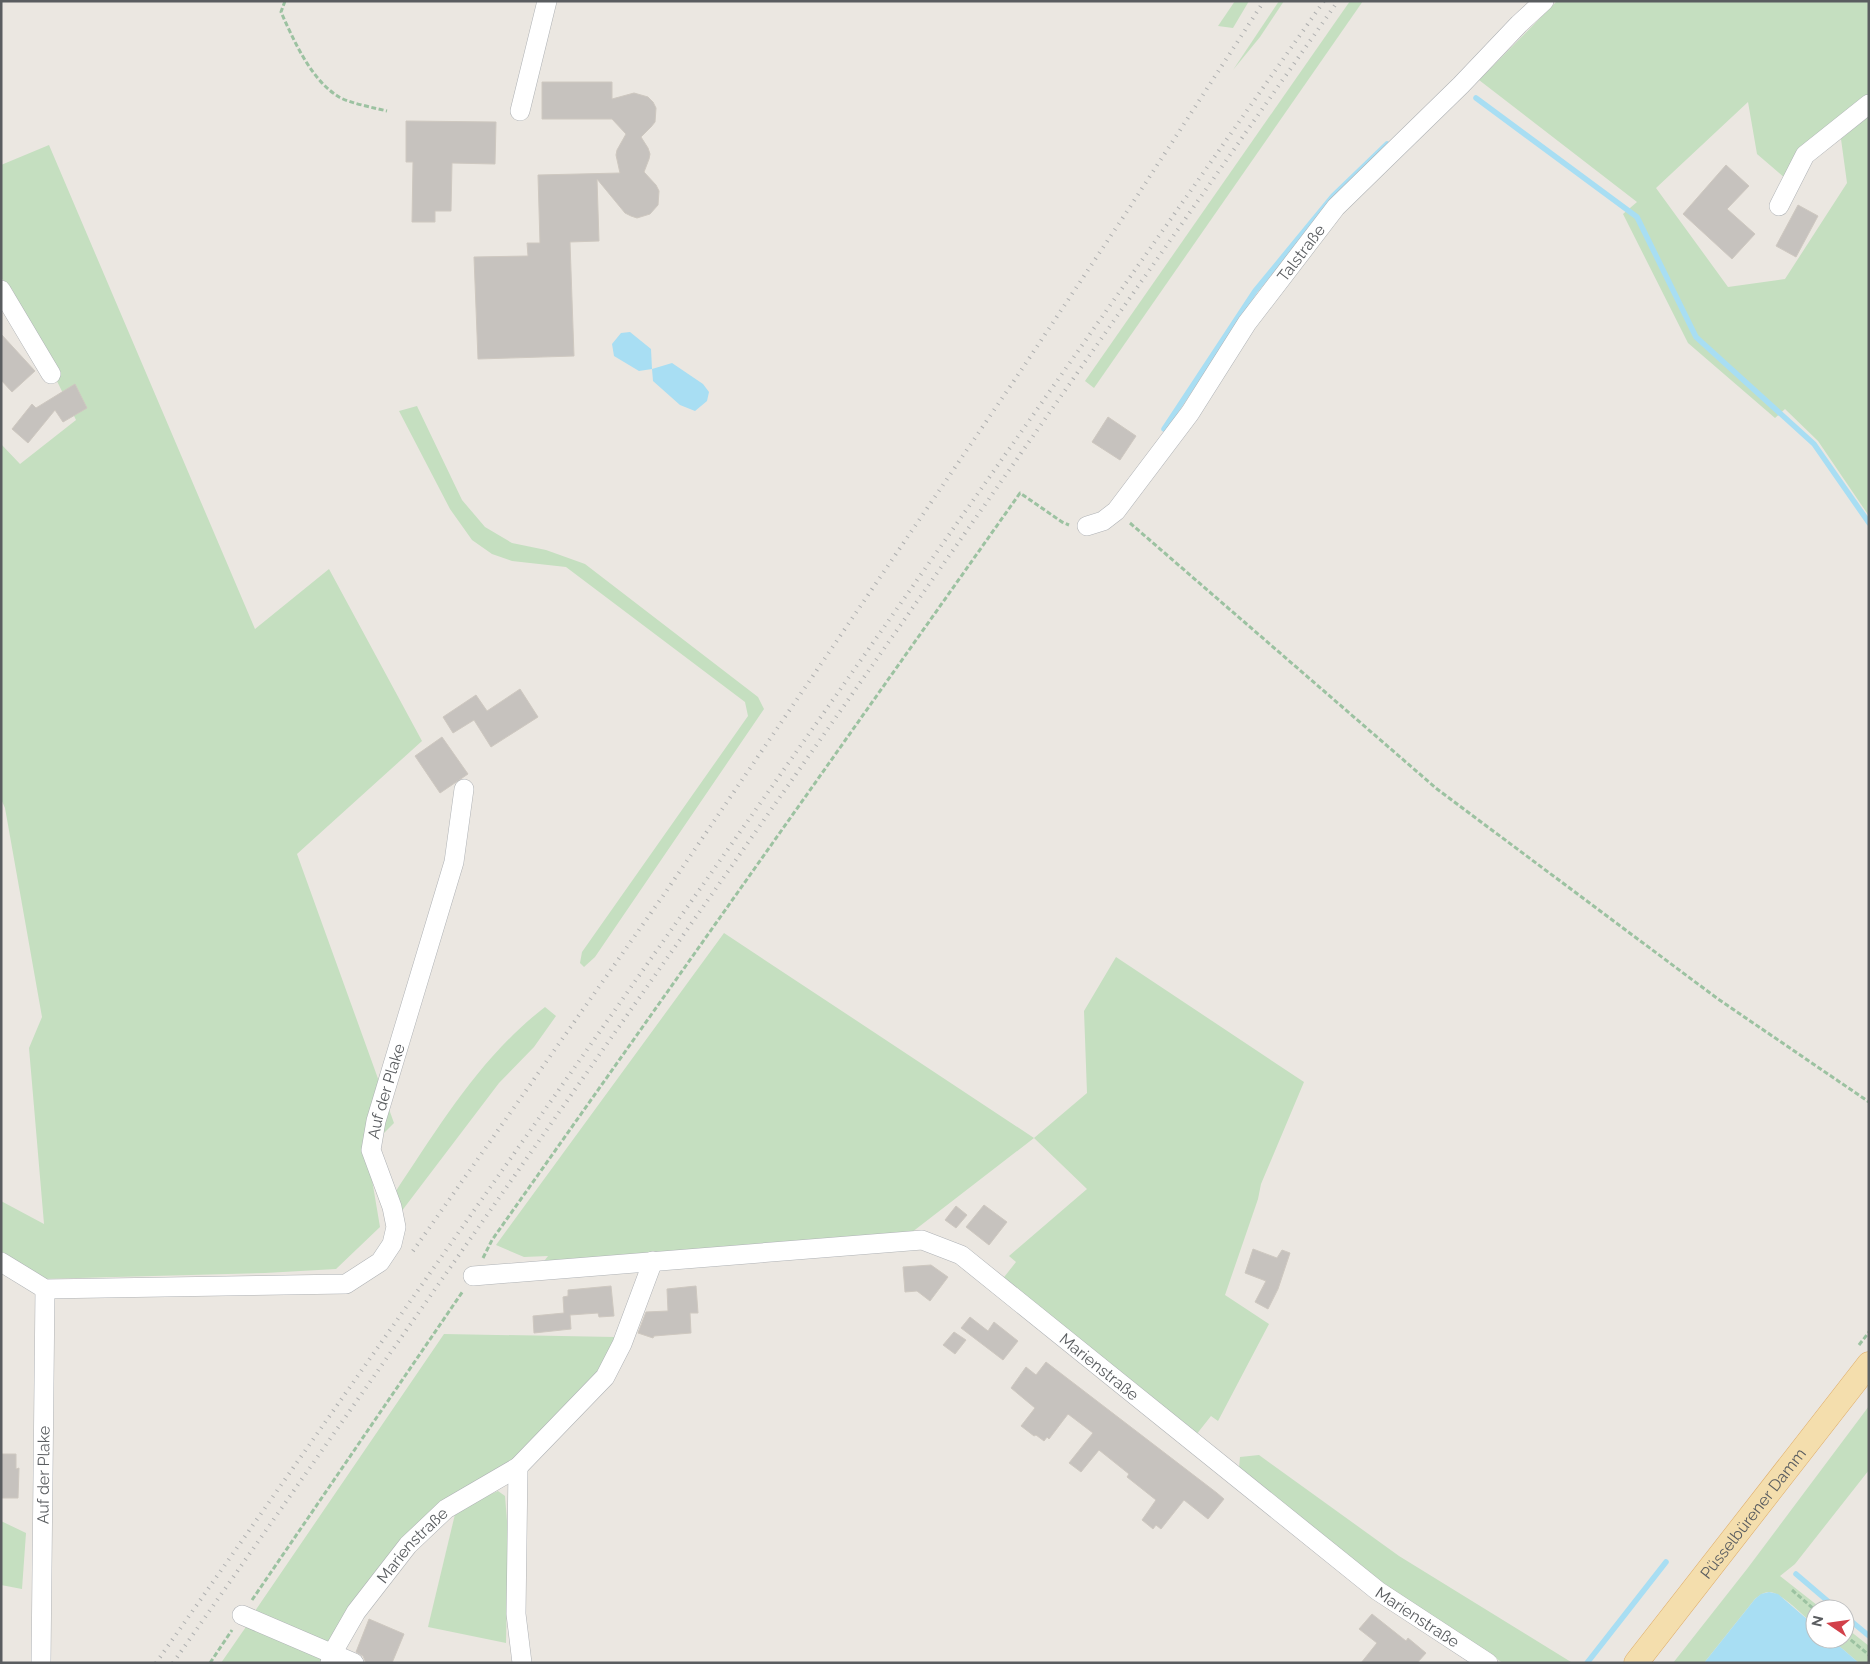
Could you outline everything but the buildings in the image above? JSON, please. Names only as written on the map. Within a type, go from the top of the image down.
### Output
[{"type":"main road","name":"Püsselbürener Damm","points":[[1636,1663],[1869,1364]]},
{"type":"street","points":[[520,111],[547,1]]},
{"type":"street","name":"Talstraße","points":[[1087,526],[1103,521],[1116,511],[1190,414],[1247,323],[1336,207],[1544,1]]},
{"type":"street","points":[[1779,206],[1805,155],[1869,104]]},
{"type":"street","points":[[1,290],[51,374]]},
{"type":"street","name":"Auf der Plake","points":[[41,1663],[45,1289],[346,1284],[380,1262],[392,1244],[396,1227],[392,1207],[371,1150],[376,1121],[454,862],[464,789]]},
{"type":"street","name":"Marienstraße","points":[[473,1276],[922,1240],[962,1255],[1378,1591],[1488,1663]]},
{"type":"street","name":"Marienstraße","points":[[331,1658],[356,1612],[408,1545],[446,1509],[518,1467],[605,1377],[622,1344],[654,1261]]},
{"type":"street","points":[[1,1262],[45,1289]]},
{"type":"street","points":[[518,1467],[516,1614],[522,1663]]},
{"type":"street","points":[[242,1615],[331,1658],[354,1663]]},
{"type":"path","points":[[285,1],[281,12],[295,45],[316,76],[340,97],[387,112]]},
{"type":"path","points":[[210,1663],[473,1276],[492,1240],[1020,493],[1062,522],[1077,526],[1087,526]]},
{"type":"path","points":[[1116,511],[1437,790],[1718,999],[1869,1102]]},
{"type":"path","points":[[1792,1590],[1805,1601]]},
{"type":"path","points":[[1855,1643],[1869,1655]]},
{"type":"green space","points":[[1235,1],[1249,1],[1233,28],[1218,26]]},
{"type":"green space","points":[[1279,1],[1284,1],[1260,37],[1233,70]]},
{"type":"green space","points":[[1350,1],[1363,1],[1094,388],[1085,381]]},
{"type":"green space","points":[[1557,1],[1869,1],[1869,96],[1786,179],[1757,154],[1748,102],[1656,188],[1728,287],[1785,279],[1847,183],[1841,139],[1869,116],[1869,516],[1818,441],[1785,409],[1775,418],[1688,343],[1623,214],[1637,202],[1479,80]]},
{"type":"green space","points":[[49,145],[255,629],[329,569],[422,741],[297,854],[394,1123],[367,1150],[380,1227],[336,1269],[265,1273],[41,1279],[1,1254],[1,1201],[44,1224],[29,1048],[42,1017],[5,808],[1,799],[1,444],[20,464],[76,420],[12,289],[1,278],[1,165]]},
{"type":"green space","points":[[417,406],[462,500],[485,527],[512,543],[546,550],[585,564],[758,697],[764,709],[595,957],[584,967],[580,963],[582,952],[748,716],[745,702],[566,567],[512,561],[492,554],[472,540],[450,509],[399,411]]},
{"type":"green space","points":[[724,933],[1034,1138],[907,1236],[541,1265],[548,1256],[524,1257],[496,1245]]},
{"type":"green space","points":[[1116,957],[1304,1082],[1261,1184],[1258,1199],[1225,1295],[1269,1324],[1218,1421],[1211,1416],[1196,1435],[1001,1281],[1016,1262],[1009,1256],[1087,1189],[1034,1138],[1087,1093],[1084,1011]]},
{"type":"green space","points":[[545,1007],[556,1016],[534,1047],[499,1083],[401,1212],[394,1194],[444,1119],[481,1070],[522,1026]]},
{"type":"green space","points":[[444,1334],[615,1337],[608,1359],[561,1415],[496,1475],[447,1503],[335,1638],[326,1643],[255,1611]]},
{"type":"green space","points":[[1869,1406],[1869,1470],[1795,1564],[1780,1576],[1809,1599],[1805,1599],[1805,1617],[1780,1596],[1769,1592],[1761,1594],[1704,1663],[1673,1663],[1747,1569]]},
{"type":"green space","points":[[1259,1455],[1399,1556],[1571,1662],[1503,1663],[1382,1583],[1239,1468],[1240,1457]]},
{"type":"green space","points":[[498,1491],[505,1496],[508,1533],[506,1643],[428,1627],[456,1510]]},
{"type":"green space","points":[[1,1521],[26,1533],[22,1589],[1,1585]]},
{"type":"green space","points":[[250,1621],[324,1653],[323,1663],[221,1663]]},
{"type":"green space","points":[[1855,1635],[1869,1646],[1869,1663],[1859,1663],[1843,1649],[1855,1649]]},
{"type":"water","points":[[630,332],[651,349],[652,369],[639,371],[614,356],[612,344],[621,333]]},
{"type":"water","points":[[672,363],[703,384],[709,392],[707,401],[695,411],[680,405],[653,381],[652,369]]},
{"type":"water","points":[[1769,1592],[1778,1594],[1805,1617],[1805,1649],[1843,1649],[1859,1663],[1704,1663],[1761,1594]]},
{"type":"waterway","points":[[1476,98],[1637,217],[1696,337],[1814,444],[1869,523]]},
{"type":"waterway","points":[[1164,429],[1255,291],[1333,196],[1387,144]]},
{"type":"waterway","points":[[1587,1663],[1666,1562]]},
{"type":"waterway","points":[[1796,1574],[1825,1599]]},
{"type":"waterway","points":[[1855,1624],[1869,1636]]},
{"type":"railway","points":[[413,1251],[665,893],[1022,369],[1264,1]]},
{"type":"railway","points":[[156,1663],[1324,1]]},
{"type":"railway","points":[[173,1663],[1338,1]]}]
